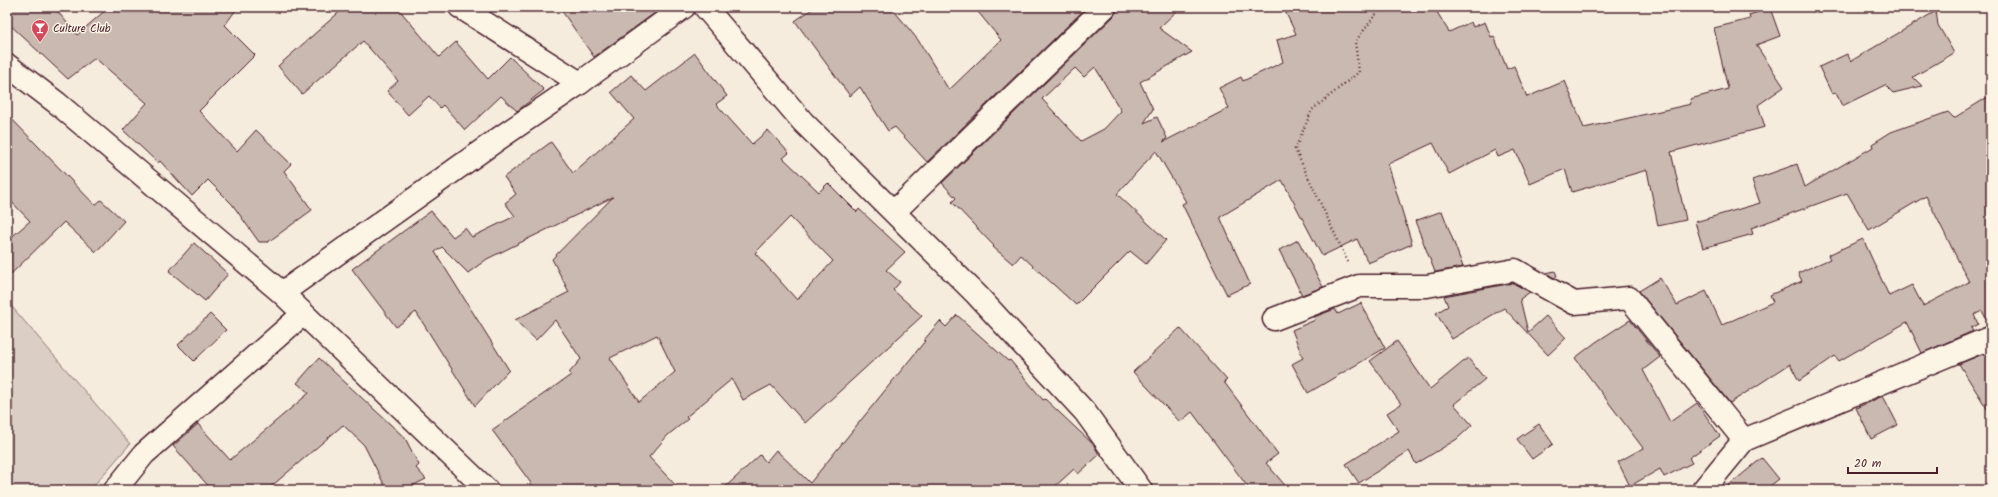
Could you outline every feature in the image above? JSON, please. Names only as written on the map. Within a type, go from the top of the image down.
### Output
[{"type":"street","points":[[460,7],[580,83]]},
{"type":"street","points":[[282,293],[501,137],[580,83],[684,7]]},
{"type":"street","points":[[706,7],[804,122],[895,211],[976,294],[1085,412],[1141,490]]},
{"type":"street","points":[[895,211],[1105,7]]},
{"type":"street","points":[[7,64],[57,103],[282,293],[487,490]]},
{"type":"street","points":[[1274,319],[1359,286],[1428,286],[1515,270],[1574,303],[1629,298],[1744,440]]},
{"type":"street","points":[[115,490],[144,454],[303,314]]},
{"type":"street","points":[[1703,490],[1744,440],[1987,340],[1991,345]]},
{"type":"path","points":[[1359,286],[1295,148],[1312,110],[1359,72],[1355,42],[1380,9],[1384,7]]},
{"type":"shaded area","points":[[7,301],[130,444],[90,490],[7,490]]},
{"type":"building","points":[[7,7],[54,7],[77,35],[109,7],[238,7],[225,25],[255,55],[199,111],[237,151],[256,130],[291,164],[284,171],[312,210],[268,242],[259,242],[232,204],[208,180],[192,196],[160,161],[158,163],[123,130],[147,103],[95,58],[68,79],[7,22]]},
{"type":"building","points":[[345,7],[397,7],[439,57],[456,42],[488,79],[510,57],[544,90],[517,111],[501,96],[465,130],[443,105],[440,108],[429,96],[408,115],[387,91],[398,81],[363,41],[302,94],[278,66]]},
{"type":"building","points":[[559,7],[663,7],[594,57]]},
{"type":"building","points":[[815,7],[891,7],[918,40],[949,90],[1001,40],[974,7],[1087,7],[927,162],[895,127],[888,131],[860,87],[850,96],[795,21]]},
{"type":"building","points":[[1117,7],[1181,7],[1159,28],[1192,52],[1140,82],[1153,109],[1144,123],[1157,117],[1167,138],[1163,142],[1229,108],[1219,88],[1241,77],[1243,81],[1283,62],[1277,40],[1296,34],[1283,7],[1434,7],[1449,32],[1471,22],[1473,27],[1485,22],[1491,37],[1494,36],[1507,69],[1514,66],[1527,97],[1565,81],[1584,128],[1691,104],[1690,99],[1728,89],[1714,28],[1750,19],[1749,15],[1770,8],[1780,36],[1756,45],[1784,87],[1758,105],[1765,127],[1671,152],[1686,220],[1658,226],[1647,170],[1572,192],[1565,169],[1530,184],[1515,150],[1498,157],[1495,150],[1449,174],[1433,143],[1388,164],[1412,244],[1368,263],[1357,239],[1322,256],[1282,180],[1220,217],[1250,284],[1227,295],[1182,204],[1186,202],[1156,151],[1117,194],[1166,240],[1146,264],[1130,251],[1076,305],[1021,255],[1013,264],[993,247],[994,246],[952,202],[956,198],[942,183],[1114,16]],"holes":[[[1095,67],[1121,111],[1104,129],[1081,141],[1042,99],[1075,68],[1084,77]]]},
{"type":"building","points":[[1936,11],[1938,25],[1954,53],[1913,77],[1922,86],[1893,93],[1885,85],[1842,106],[1836,93],[1832,94],[1819,67],[1847,54],[1851,61]]},
{"type":"building","points":[[695,53],[727,96],[716,104],[752,144],[768,130],[789,153],[783,158],[819,192],[828,183],[857,212],[859,209],[905,252],[886,270],[900,282],[893,290],[922,316],[805,423],[771,385],[743,400],[732,379],[686,417],[688,419],[668,435],[649,457],[680,490],[536,490],[492,430],[571,375],[569,373],[581,359],[555,320],[536,340],[515,320],[569,292],[552,259],[613,197],[487,259],[468,273],[442,247],[435,252],[509,370],[475,406],[416,312],[396,327],[352,269],[431,211],[453,237],[465,228],[472,237],[515,216],[505,203],[516,194],[504,177],[551,142],[573,173],[634,119],[611,92],[631,75],[646,91]],"holes":[[[790,217],[833,261],[797,300],[755,253]],[[657,335],[675,372],[639,402],[610,358]]]},
{"type":"building","points":[[1991,95],[1991,327],[1982,311],[1974,315],[1978,324],[1971,328],[1973,331],[1922,353],[1907,322],[1839,361],[1835,356],[1799,381],[1790,364],[1730,403],[1639,291],[1660,278],[1677,305],[1706,291],[1722,325],[1773,302],[1770,295],[1802,281],[1798,273],[1830,259],[1828,255],[1863,239],[1889,296],[1912,285],[1923,306],[1969,282],[1926,196],[1869,230],[1847,193],[1751,228],[1753,234],[1703,248],[1695,222],[1760,203],[1752,180],[1797,164],[1805,187],[1873,147],[1872,144],[1891,132],[1948,112],[1954,118]]},
{"type":"building","points":[[7,114],[95,205],[101,200],[124,221],[96,252],[64,222],[7,278],[7,241],[30,221],[7,197]]},
{"type":"building","points":[[1442,211],[1463,267],[1435,272],[1415,221]]},
{"type":"building","points":[[1298,240],[1323,287],[1302,295],[1279,250]]},
{"type":"building","points":[[194,243],[228,274],[205,301],[169,271]]},
{"type":"building","points":[[1555,271],[1557,276],[1554,278],[1546,273]]},
{"type":"building","points":[[1513,283],[1530,292],[1520,299],[1528,332],[1546,316],[1566,338],[1548,355],[1504,308],[1452,339],[1436,313],[1448,306],[1444,296]]},
{"type":"building","points":[[1361,303],[1385,348],[1308,393],[1292,364],[1303,358],[1292,330],[1315,320],[1314,317],[1335,309],[1338,314]]},
{"type":"building","points":[[210,314],[226,330],[194,361],[178,345]]},
{"type":"building","points":[[957,315],[1008,361],[1010,360],[1043,400],[1045,399],[1094,445],[1099,455],[1078,474],[1074,469],[1051,490],[722,490],[760,455],[766,462],[776,450],[810,483],[940,321],[946,327]]},
{"type":"building","points":[[1630,320],[1660,357],[1643,370],[1670,422],[1697,403],[1720,436],[1689,458],[1692,463],[1664,477],[1660,469],[1630,486],[1618,462],[1643,448],[1575,358],[1596,342]]},
{"type":"building","points":[[1180,328],[1227,380],[1224,382],[1278,454],[1266,463],[1289,490],[1250,490],[1192,412],[1180,422],[1133,372]]},
{"type":"building","points":[[1397,341],[1430,389],[1468,358],[1485,379],[1454,404],[1472,425],[1457,439],[1416,464],[1409,451],[1359,483],[1346,464],[1399,431],[1387,413],[1401,404],[1370,361]]},
{"type":"building","points":[[1983,354],[1988,357],[1991,362],[1991,415],[1959,364]]},
{"type":"building","points":[[319,358],[405,438],[419,465],[416,468],[426,479],[404,490],[387,490],[364,445],[343,425],[267,490],[212,490],[173,446],[198,424],[230,460],[309,393],[297,383]]},
{"type":"building","points":[[1883,396],[1898,425],[1871,439],[1856,408]]},
{"type":"building","points":[[1539,424],[1553,444],[1532,459],[1517,439]]},
{"type":"building","points":[[1762,458],[1779,479],[1765,490],[1723,490]]},
{"type":"place","name":"Culture Club","points":[[40,43]]}]
